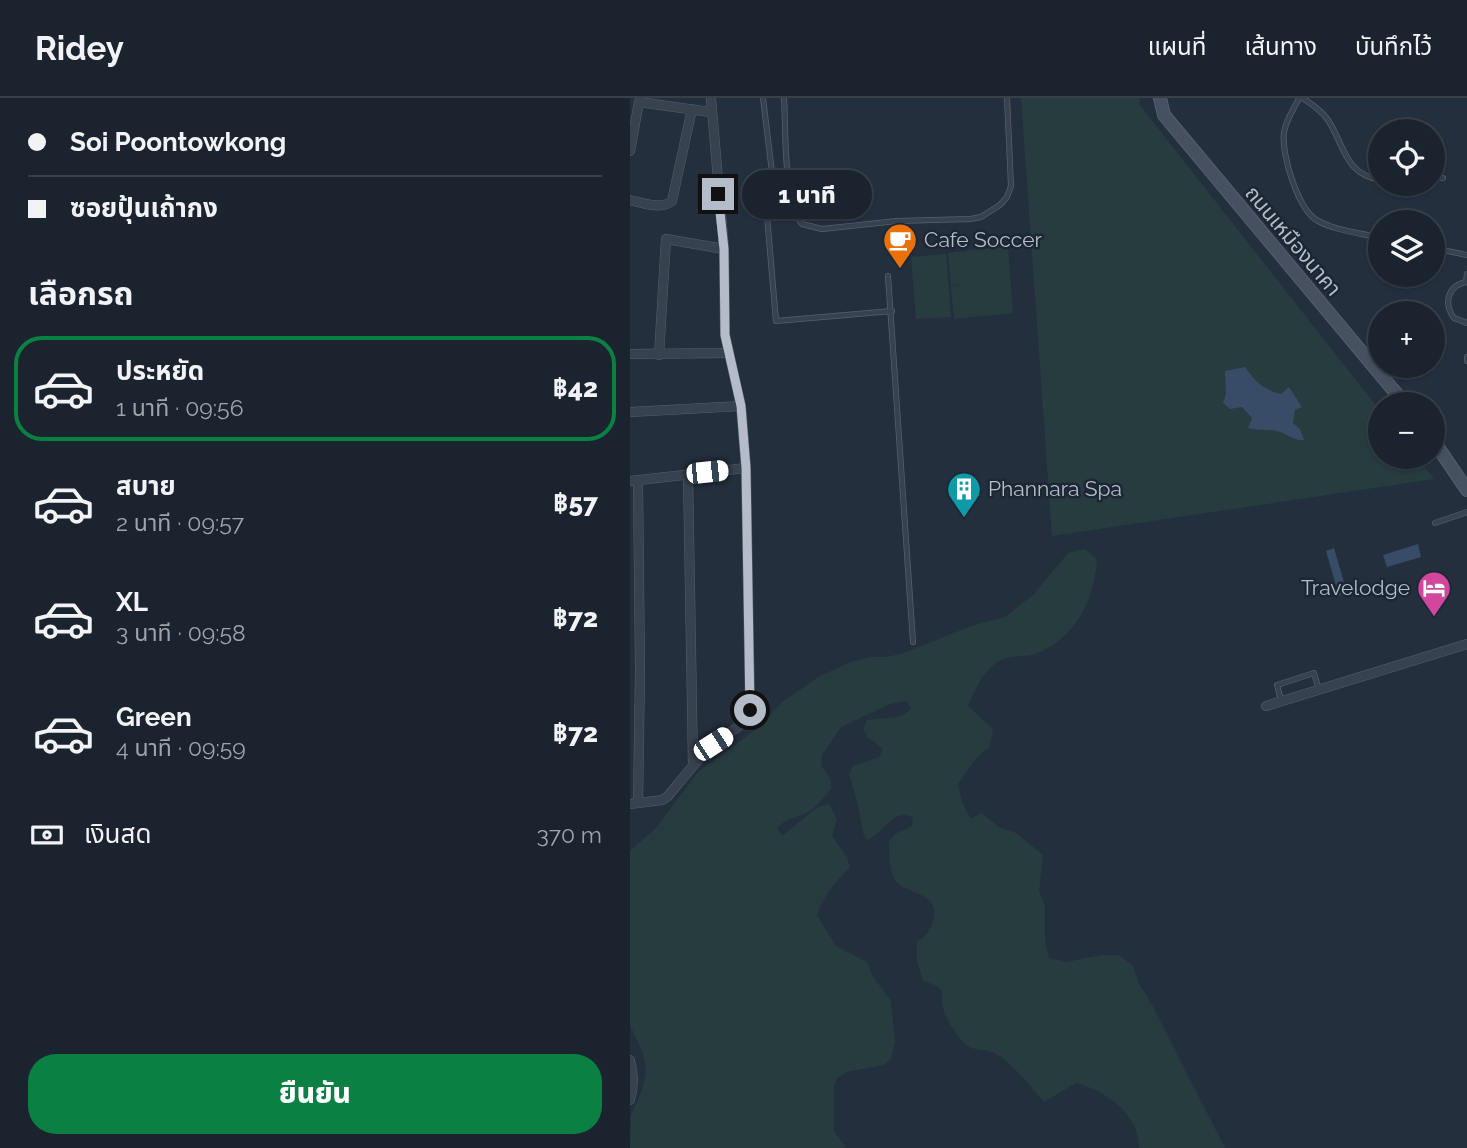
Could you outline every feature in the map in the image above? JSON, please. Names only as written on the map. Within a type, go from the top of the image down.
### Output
[{"type":"street","points":[[711,98],[710,112],[724,249],[725,335],[741,406],[746,468],[750,710],[742,726],[707,749],[668,796],[662,800],[634,803],[640,671],[634,481],[746,468]]},
{"type":"street","name":"ถนนเหมืองนาคา","points":[[1160,98],[1164,115],[1395,392]]},
{"type":"street","points":[[630,151],[639,102],[710,112]]},
{"type":"street","points":[[630,200],[660,206],[668,205],[671,201],[692,109]]},
{"type":"street","points":[[659,355],[666,239],[724,249]]},
{"type":"street","points":[[630,354],[729,354]]},
{"type":"street","points":[[630,412],[741,406]]},
{"type":"street","points":[[1445,458],[1467,490]]},
{"type":"street","points":[[688,474],[694,765]]},
{"type":"street","points":[[1266,706],[1467,644]]},
{"type":"street","points":[[630,1060],[634,1072],[630,1100]]},
{"type":"lane","points":[[762,98],[775,197],[767,216],[776,321],[892,311]]},
{"type":"lane","points":[[784,98],[789,190],[793,210],[802,224],[822,229],[897,221],[970,219],[991,212],[1007,197],[1011,186],[1007,98]]},
{"type":"lane","points":[[1368,177],[1361,175],[1349,162],[1327,119],[1317,107],[1300,98],[1284,131],[1284,146],[1297,194],[1316,220],[1335,228],[1368,235]]},
{"type":"lane","points":[[1445,251],[1467,256]]},
{"type":"lane","points":[[1467,274],[1467,282],[1455,286],[1450,292],[1447,305],[1454,318],[1467,323]]},
{"type":"lane","points":[[888,276],[914,642]]},
{"type":"lane","points":[[1435,523],[1467,512]]},
{"type":"lane","points":[[1281,701],[1277,685],[1314,674],[1319,690]]},
{"type":"green space","points":[[1021,98],[1140,98],[1139,104],[1368,395],[1368,469],[1426,469],[1434,479],[1052,536]]},
{"type":"green space","points":[[1008,246],[1013,313],[954,319],[951,286],[964,284],[951,285],[948,253]]},
{"type":"green space","points":[[946,254],[951,317],[916,319],[911,257]]},
{"type":"green space","points":[[1085,549],[1097,560],[1095,575],[1087,604],[1071,629],[1049,648],[998,662],[984,675],[973,694],[968,706],[993,729],[990,747],[977,757],[958,784],[962,802],[971,819],[981,813],[999,827],[1016,833],[1043,855],[1039,891],[1045,906],[1045,940],[1049,958],[1066,962],[1102,955],[1119,955],[1133,966],[1139,984],[1225,1148],[1139,1148],[1134,1125],[1127,1115],[1098,1091],[1076,1083],[1044,1102],[1007,1062],[990,1052],[967,1046],[956,1033],[945,1015],[942,991],[923,981],[917,961],[917,941],[927,933],[933,921],[932,904],[921,895],[900,885],[890,866],[889,841],[895,834],[912,826],[913,818],[906,815],[894,818],[867,840],[849,774],[853,766],[879,757],[883,749],[867,737],[863,729],[867,720],[905,714],[911,709],[907,701],[890,704],[841,727],[822,755],[821,765],[831,780],[831,789],[810,811],[787,821],[777,829],[783,835],[818,807],[829,804],[837,819],[832,836],[847,857],[850,867],[831,889],[817,915],[836,946],[867,962],[874,978],[891,1001],[895,1041],[891,1059],[884,1065],[846,1072],[834,1085],[834,1131],[846,1148],[630,1148],[631,1115],[642,1090],[646,1071],[643,1053],[630,1025],[630,851],[656,828],[698,772],[758,728],[782,702],[820,676],[851,662],[904,653],[971,626],[1005,617],[1033,595],[1068,553]]},
{"type":"water","points":[[1245,367],[1256,381],[1269,390],[1281,394],[1289,387],[1302,407],[1295,410],[1293,423],[1300,429],[1304,440],[1277,431],[1248,428],[1252,418],[1242,407],[1230,409],[1223,403],[1226,394],[1225,371]]},
{"type":"water","points":[[1418,544],[1421,557],[1387,567],[1383,555]]},
{"type":"water","points":[[1334,548],[1347,593],[1339,596],[1326,551]]},
{"type":"place","name":"Cafe Soccer","points":[[900,270]]},
{"type":"place","name":"Phannara Spa","points":[[964,519]]},
{"type":"place","name":"Travelodge","points":[[1434,618]]},
{"type":"route","points":[[718,194],[724,249],[725,335],[741,406],[746,468],[750,710]]}]
